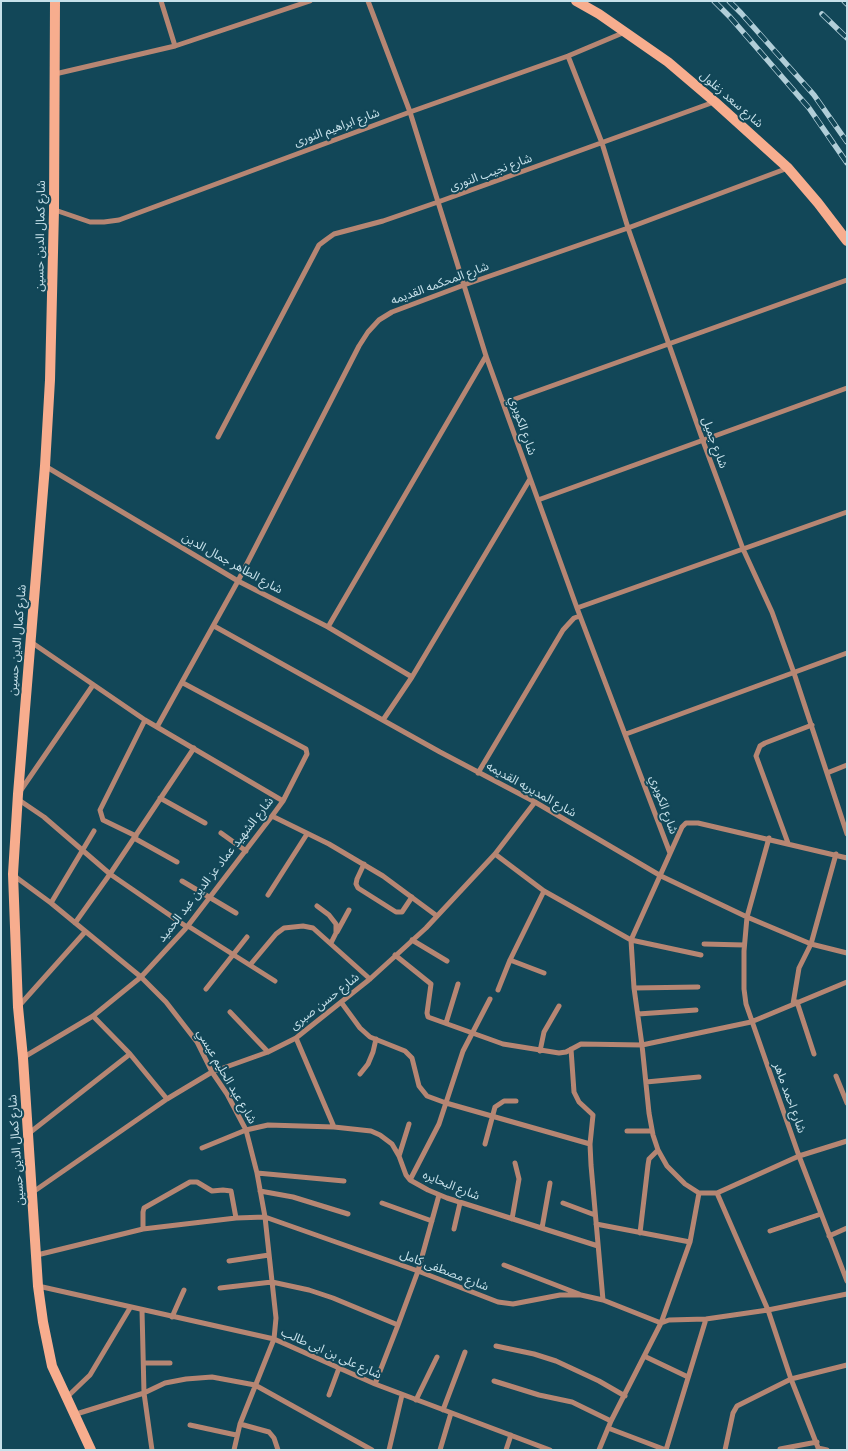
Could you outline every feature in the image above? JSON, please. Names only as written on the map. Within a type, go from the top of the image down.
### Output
[{"type":"main road","name":"شارع كمال الدين حسين","points":[[55,1],[54,210],[50,380],[13,874],[18,1007],[24,1058],[38,1286],[46,1344],[52,1366],[90,1450]]},
{"type":"main road","name":"شارع سعد زغلول","points":[[576,1],[599,14],[668,62],[715,102],[788,168],[847,241]]},
{"type":"street","points":[[161,1],[175,46]]},
{"type":"street","name":"شارع الكوبري","points":[[368,1],[410,112],[486,356],[577,608],[670,853]]},
{"type":"street","points":[[55,74],[175,46],[306,2]]},
{"type":"street","name":"شارع ابراهيم النورى","points":[[54,210],[90,222],[119,220],[410,112],[568,56],[625,32]]},
{"type":"street","name":"شارع جميل","points":[[568,56],[602,143],[628,228],[703,441],[743,549],[772,612],[794,672],[847,834]]},
{"type":"street","name":"شارع نجيب النورى","points":[[218,437],[319,245],[334,234],[383,221],[438,202],[715,102]]},
{"type":"street","name":"شارع المحكمه القديمه","points":[[157,727],[238,581],[359,346],[368,332],[380,320],[392,312],[464,285],[628,228],[788,168]]},
{"type":"street","points":[[504,403],[847,280]]},
{"type":"street","points":[[328,627],[486,356]]},
{"type":"street","points":[[538,500],[847,388]]},
{"type":"street","name":"شارع الطاهر جمال الدين","points":[[45,466],[238,581],[328,627],[412,677]]},
{"type":"street","points":[[383,720],[412,677],[530,478]]},
{"type":"street","points":[[577,608],[847,512]]},
{"type":"street","points":[[478,773],[563,630],[574,618],[580,616]]},
{"type":"street","name":"شارع المديريه القديمه","points":[[214,626],[478,773],[535,802],[661,876],[747,917],[811,944],[847,953]]},
{"type":"street","points":[[31,642],[145,720],[284,801]]},
{"type":"street","points":[[626,734],[847,653]]},
{"type":"street","name":"شارع الشهيد عماد عز الدين عبد الحميد","points":[[24,1058],[93,1016],[141,977],[187,926],[284,801],[307,754],[306,749],[183,683]]},
{"type":"street","points":[[93,685],[18,797],[110,874],[187,926],[275,981]]},
{"type":"street","points":[[145,720],[100,810],[103,820],[177,862]]},
{"type":"street","points":[[788,843],[756,756],[760,746],[765,743],[812,725]]},
{"type":"street","points":[[74,923],[110,874],[194,748]]},
{"type":"street","points":[[827,773],[847,765]]},
{"type":"street","points":[[160,798],[205,823]]},
{"type":"street","name":"شارع حسن صبرى","points":[[33,1192],[166,1099],[212,1072],[268,1052],[296,1038],[370,979],[437,916],[495,854],[535,802]]},
{"type":"street","points":[[272,816],[329,844],[364,864],[437,916]]},
{"type":"street","points":[[847,858],[769,838],[690,822],[682,827],[632,940],[634,988],[652,1131],[658,1150],[667,1166],[686,1184],[699,1193],[717,1193],[799,1156],[847,1141]]},
{"type":"street","points":[[51,903],[94,832]]},
{"type":"street","points":[[221,833],[246,851]]},
{"type":"street","points":[[268,895],[307,834]]},
{"type":"street","name":"شارع احمد ماهر","points":[[769,838],[747,917],[744,945],[746,1004],[799,1156],[847,1281]]},
{"type":"street","points":[[495,854],[544,891],[632,940],[701,955]]},
{"type":"street","points":[[814,1054],[795,1003],[799,968],[811,944],[836,854]]},
{"type":"street","points":[[364,864],[357,879],[356,884],[358,888],[396,912],[402,912],[412,897]]},
{"type":"street","name":"شارع عبد الحليم عيسي","points":[[13,874],[141,977],[166,1002],[197,1042],[246,1130],[257,1173],[265,1217],[276,1306],[274,1339],[236,1435],[234,1450]]},
{"type":"street","points":[[182,882],[236,913]]},
{"type":"street","points":[[498,990],[510,960],[544,891]]},
{"type":"street","points":[[317,906],[329,915],[336,924],[336,933]]},
{"type":"street","points":[[331,943],[349,910]]},
{"type":"street","points":[[250,965],[276,934],[293,926],[303,926],[313,928],[370,979]]},
{"type":"street","points":[[18,1007],[85,932]]},
{"type":"street","points":[[206,989],[247,937]]},
{"type":"street","points":[[412,940],[447,961]]},
{"type":"street","points":[[704,944],[744,945]]},
{"type":"street","points":[[395,955],[431,984],[426,1013],[428,1017],[503,1044],[559,1053],[580,1044],[642,1045],[751,1022],[847,982]]},
{"type":"street","points":[[510,960],[544,973]]},
{"type":"street","points":[[446,1024],[458,984]]},
{"type":"street","points":[[634,988],[698,987]]},
{"type":"street","points":[[410,1180],[439,1124],[463,1051],[490,999]]},
{"type":"street","points":[[341,1002],[360,1028],[370,1037],[405,1051],[412,1058],[421,1090],[428,1096],[446,1103],[590,1144]]},
{"type":"street","points":[[540,1050],[544,1032],[559,1006]]},
{"type":"street","points":[[638,1014],[696,1010]]},
{"type":"street","points":[[230,1012],[268,1052]]},
{"type":"street","points":[[93,1016],[130,1054],[166,1099]]},
{"type":"street","points":[[296,1038],[334,1127]]},
{"type":"street","points":[[360,1074],[368,1064],[376,1039]]},
{"type":"street","points":[[571,1049],[574,1092],[579,1102],[593,1115],[590,1144],[603,1300]]},
{"type":"street","points":[[28,1135],[130,1054]]},
{"type":"street","points":[[646,1082],[699,1076]]},
{"type":"street","points":[[836,1076],[847,1103]]},
{"type":"street","points":[[485,1144],[495,1107],[504,1101],[516,1101]]},
{"type":"street","name":"شارع البحايره","points":[[202,1148],[258,1126],[281,1124],[353,1128],[380,1134],[392,1144],[399,1156],[402,1169],[410,1180],[439,1195],[598,1246]]},
{"type":"street","points":[[399,1156],[409,1124]]},
{"type":"street","points":[[627,1131],[652,1131]]},
{"type":"street","points":[[640,1233],[649,1159],[658,1150]]},
{"type":"street","points":[[512,1219],[519,1179],[515,1163]]},
{"type":"street","points":[[257,1173],[344,1181]]},
{"type":"street","points":[[143,1229],[142,1215],[144,1208],[190,1182],[197,1182],[212,1191],[223,1190],[231,1192],[236,1218]]},
{"type":"street","points":[[542,1228],[550,1183]]},
{"type":"street","points":[[260,1191],[293,1197],[348,1214]]},
{"type":"street","points":[[599,1450],[611,1421],[661,1323],[690,1242],[699,1193]]},
{"type":"street","points":[[717,1193],[768,1310],[791,1379],[818,1447]]},
{"type":"street","points":[[374,1384],[418,1270],[439,1195]]},
{"type":"street","points":[[454,1228],[460,1202]]},
{"type":"street","points":[[382,1203],[432,1221]]},
{"type":"street","points":[[563,1203],[595,1215]]},
{"type":"street","points":[[770,1231],[821,1214]]},
{"type":"street","name":"شارع مصطفى كامل","points":[[37,1255],[143,1229],[236,1218],[265,1217],[418,1270],[498,1302],[513,1304],[560,1295],[582,1295],[603,1300],[661,1323],[668,1320],[706,1319],[768,1310],[847,1294]]},
{"type":"street","points":[[596,1224],[690,1242]]},
{"type":"street","points":[[829,1236],[847,1228]]},
{"type":"street","points":[[230,1261],[269,1255]]},
{"type":"street","points":[[504,1265],[582,1295]]},
{"type":"street","points":[[220,1288],[272,1282],[317,1293],[398,1325]]},
{"type":"street","name":"شارع على بن ابى طالب","points":[[38,1286],[274,1339],[374,1384],[550,1450]]},
{"type":"street","points":[[172,1317],[184,1290]]},
{"type":"street","points":[[65,1398],[90,1375],[130,1308]]},
{"type":"street","points":[[142,1310],[144,1393],[152,1450]]},
{"type":"street","points":[[608,1428],[666,1450],[706,1319]]},
{"type":"street","points":[[496,1346],[556,1361],[599,1381],[624,1396]]},
{"type":"street","points":[[443,1410],[465,1352]]},
{"type":"street","points":[[644,1356],[688,1378]]},
{"type":"street","points":[[416,1400],[437,1357]]},
{"type":"street","points":[[144,1363],[170,1362]]},
{"type":"street","points":[[725,1450],[733,1413],[737,1406],[791,1379],[847,1365]]},
{"type":"street","points":[[329,1395],[339,1368]]},
{"type":"street","points":[[73,1415],[144,1393],[165,1383],[186,1378],[228,1379],[255,1385],[372,1450]]},
{"type":"street","points":[[494,1381],[547,1397],[572,1402],[611,1421]]},
{"type":"street","points":[[391,1449],[402,1395]]},
{"type":"street","points":[[440,1450],[451,1413]]},
{"type":"street","points":[[240,1424],[269,1432],[274,1438],[278,1450]]},
{"type":"street","points":[[190,1425],[236,1435]]},
{"type":"street","points":[[506,1450],[511,1435]]},
{"type":"street","points":[[780,1449],[818,1447],[827,1450]]},
{"type":"railway","points":[[714,1],[809,108],[847,163]]},
{"type":"railway","points":[[729,1],[814,95],[847,142]]},
{"type":"railway","points":[[844,1],[847,4]]},
{"type":"railway","points":[[822,14],[847,38]]}]
